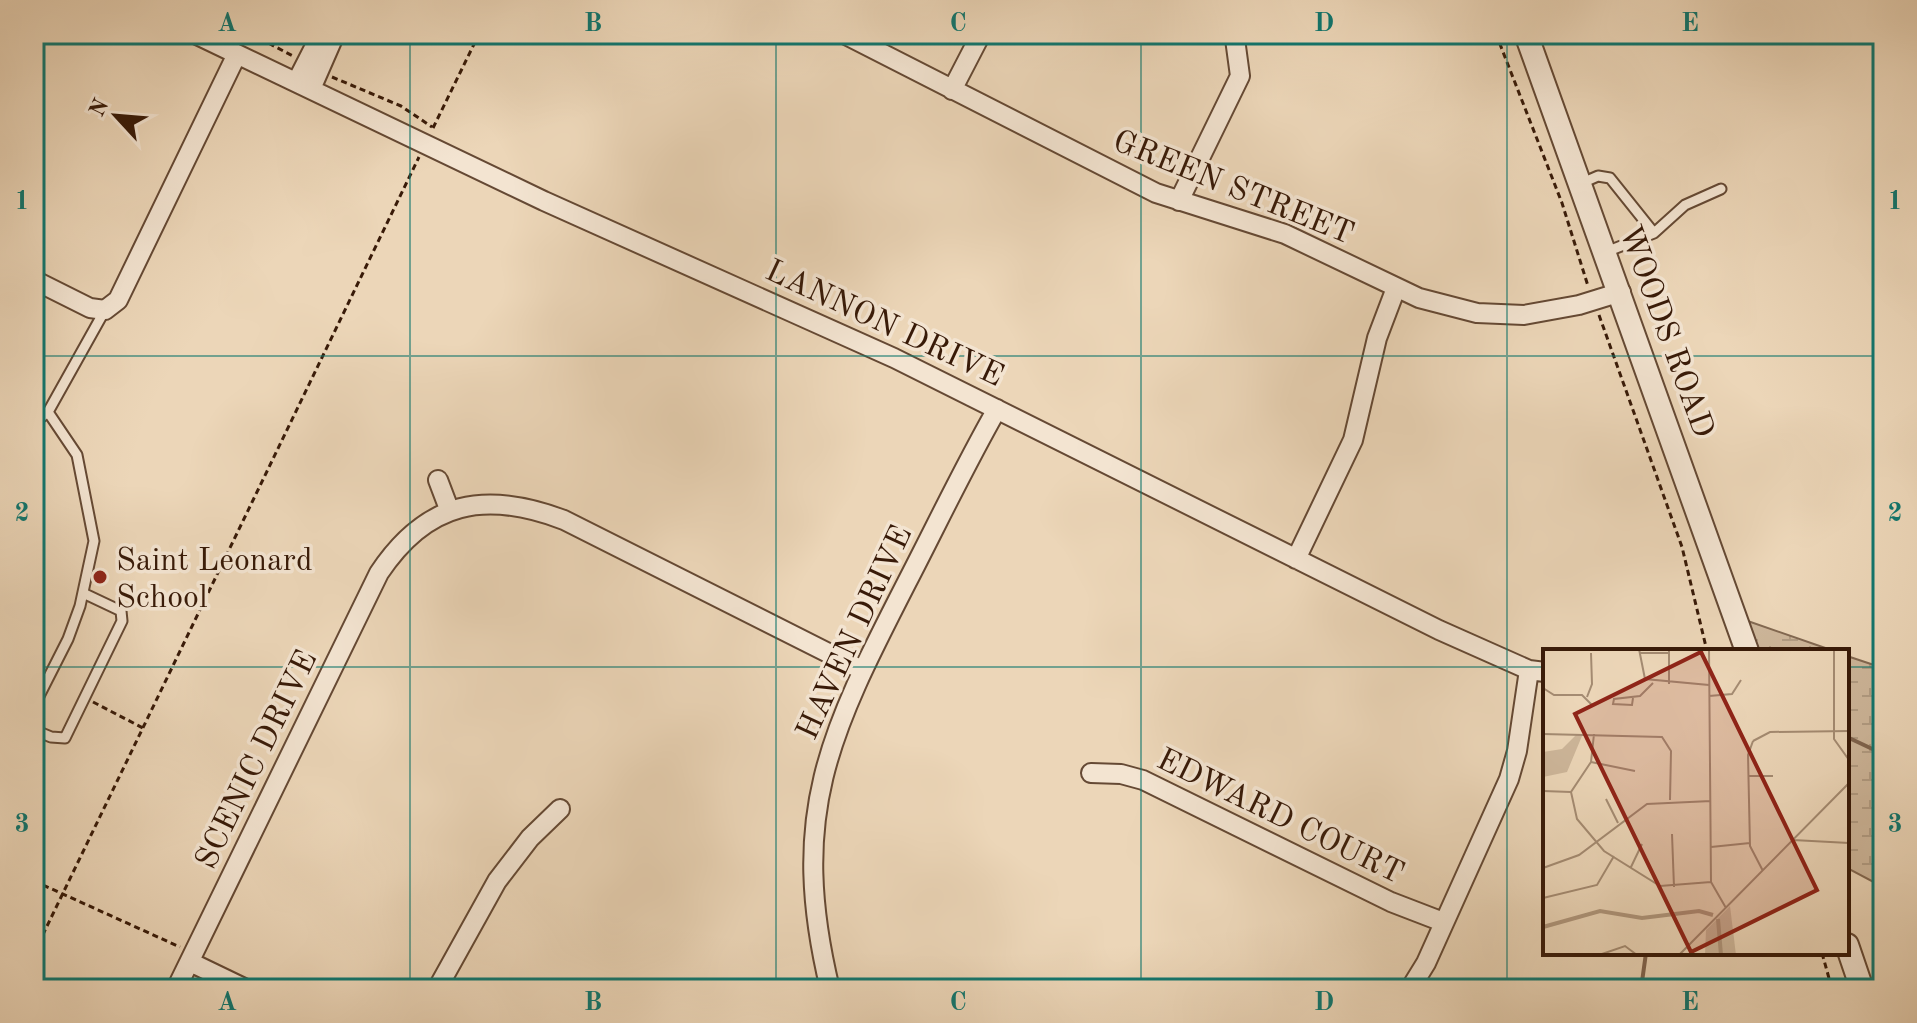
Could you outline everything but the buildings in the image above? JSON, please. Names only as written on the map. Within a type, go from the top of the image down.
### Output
[{"type":"street","name":"LANNON DRIVE","points":[[195,34],[530,195],[718,277],[997,409],[1439,630],[1537,671]]},
{"type":"street","points":[[304,85],[321,34]]},
{"type":"street","points":[[304,85],[335,34]]},
{"type":"street","name":"GREEN STREET","points":[[844,34],[1090,161],[1179,201],[1285,234],[1396,288],[1448,307],[1500,316],[1550,312],[1621,292]]},
{"type":"street","points":[[952,90],[981,34]]},
{"type":"street","name":"WOODS ROAD","points":[[1526,34],[1621,292],[1744,649]]},
{"type":"street","points":[[1179,201],[1240,76],[1235,39]]},
{"type":"street","points":[[34,280],[90,308],[105,310],[124,290],[237,54]]},
{"type":"street","points":[[1296,559],[1353,440],[1377,338],[1396,288]]},
{"type":"street","name":"HAVEN DRIVE","points":[[830,989],[816,927],[812,838],[825,765],[862,670],[997,409]]},
{"type":"street","points":[[438,480],[449,509]]},
{"type":"street","name":"SCENIC DRIVE","points":[[176,989],[379,573],[401,545],[449,509],[483,502],[525,508],[564,520],[862,670]]},
{"type":"street","points":[[1410,989],[1426,963],[1509,779],[1537,671]]},
{"type":"street","name":"EDWARD COURT","points":[[1091,773],[1121,774],[1143,780],[1391,902],[1443,922]]},
{"type":"street","points":[[437,989],[497,881],[530,838],[560,809]]},
{"type":"street","points":[[1849,951],[1862,989]]},
{"type":"street","points":[[192,958],[246,989]]},
{"type":"lane","points":[[1580,183],[1598,176],[1610,178],[1654,233]]},
{"type":"lane","points":[[1606,252],[1654,233],[1685,205],[1721,189]]},
{"type":"lane","points":[[34,423],[48,412],[105,310]]},
{"type":"lane","points":[[34,706],[68,639],[83,593],[94,541],[77,455],[48,412]]},
{"type":"lane","points":[[34,730],[51,737],[65,738],[122,621],[121,611],[83,593]]},
{"type":"path","points":[[251,34],[297,58]]},
{"type":"path","points":[[427,139],[479,34]]},
{"type":"path","points":[[1496,34],[1562,203],[1590,291]]},
{"type":"path","points":[[326,74],[401,106],[433,127]]},
{"type":"path","points":[[34,953],[420,154]]},
{"type":"path","points":[[1596,307],[1682,547],[1707,649]]},
{"type":"path","points":[[85,697],[143,728]]},
{"type":"path","points":[[34,881],[192,958]]},
{"type":"path","points":[[1823,955],[1832,989]]},
{"type":"green space","points":[[1742,619],[1828,649],[1752,649]]},
{"type":"green space","points":[[1849,657],[1883,668],[1883,887],[1849,869]]},
{"type":"waterway","points":[[1849,738],[1883,754]]},
{"type":"waterway","points":[[1641,989],[1646,955]]},
{"type":"place","name":"Saint Leonard School","points":[[100,577]]}]
